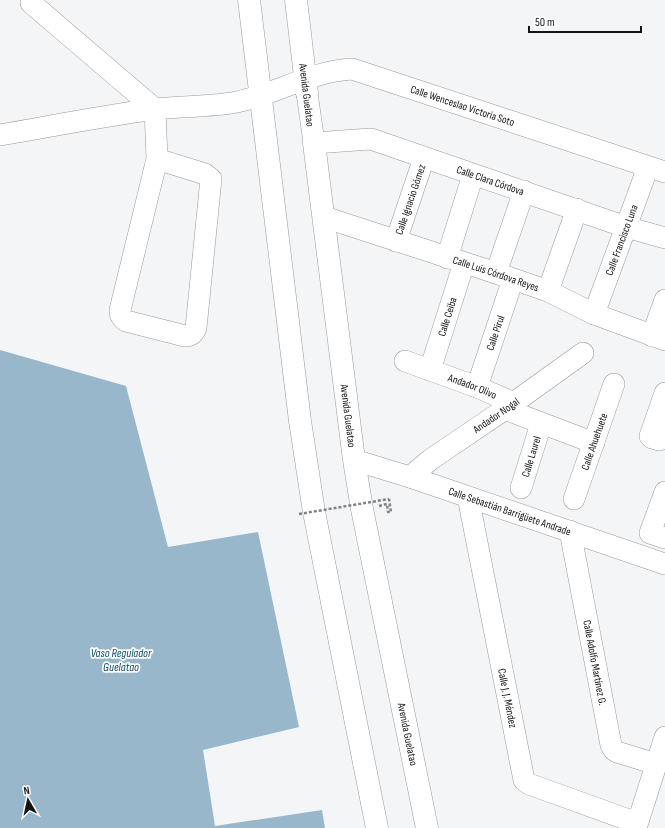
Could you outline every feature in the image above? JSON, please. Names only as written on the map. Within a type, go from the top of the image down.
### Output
[{"type":"main road","points":[[249,0],[301,428],[314,512],[377,828]]},
{"type":"main road","name":"Avenida Guelatao","points":[[296,0],[306,86]]},
{"type":"main road","name":"Avenida Guelatao","points":[[314,143],[354,460],[362,509],[427,828]]},
{"type":"street","points":[[31,1],[155,109],[157,159],[120,315],[122,319],[126,321],[190,336],[194,333],[196,328],[211,179],[205,174],[157,159]]},
{"type":"street","name":"Calle Wenceslao Victoria Soto","points":[[0,135],[155,109],[235,103],[306,86],[336,70],[352,69],[657,170]]},
{"type":"street","name":"Avenida Guelatao","points":[[306,86],[314,143]]},
{"type":"street","name":"Calle Clara Córdova","points":[[314,143],[370,139],[626,227],[665,238]]},
{"type":"street","name":"Calle Ignacio Gómez","points":[[396,241],[424,158]]},
{"type":"street","name":"Calle Francisco Luna","points":[[594,314],[626,227],[657,170]]},
{"type":"street","name":"Calle Ceiba","points":[[430,370],[473,175]]},
{"type":"street","name":"Calle Pirul","points":[[477,387],[505,276],[524,191]]},
{"type":"street","points":[[548,291],[577,209]]},
{"type":"street","name":"Calle Luis Córdova Reyes","points":[[324,217],[548,291],[594,314],[659,338]]},
{"type":"street","points":[[659,338],[665,300]]},
{"type":"street","name":"Andador Nogal","points":[[410,476],[430,460],[583,353]]},
{"type":"street","name":"Andador Olivo","points":[[405,361],[477,387],[542,424],[594,443]]},
{"type":"street","name":"Calle Ahuehuete","points":[[574,499],[614,384]]},
{"type":"street","points":[[665,393],[650,436],[659,440],[665,433]]},
{"type":"street","name":"Calle Laurel","points":[[521,488],[542,424]]},
{"type":"street","name":"Calle Sebastián Barrigüete Andrade","points":[[354,460],[410,476],[665,564]]},
{"type":"street","points":[[665,492],[650,533],[665,538]]},
{"type":"street","name":"Calle J. J. Méndez","points":[[468,497],[524,780],[529,784],[636,825]]},
{"type":"street","name":"Calle Adolfo Martínez G.","points":[[570,531],[611,745],[617,752],[656,764]]},
{"type":"street","points":[[636,825],[665,737]]},
{"type":"path","points":[[299,514],[389,499],[391,512],[388,512],[387,504]]},
{"type":"water","name":"Vaso Regulador Guelatao","points":[[0,350],[126,386],[168,547],[258,532],[299,727],[203,750],[215,826],[322,810],[325,828],[0,828]]}]
